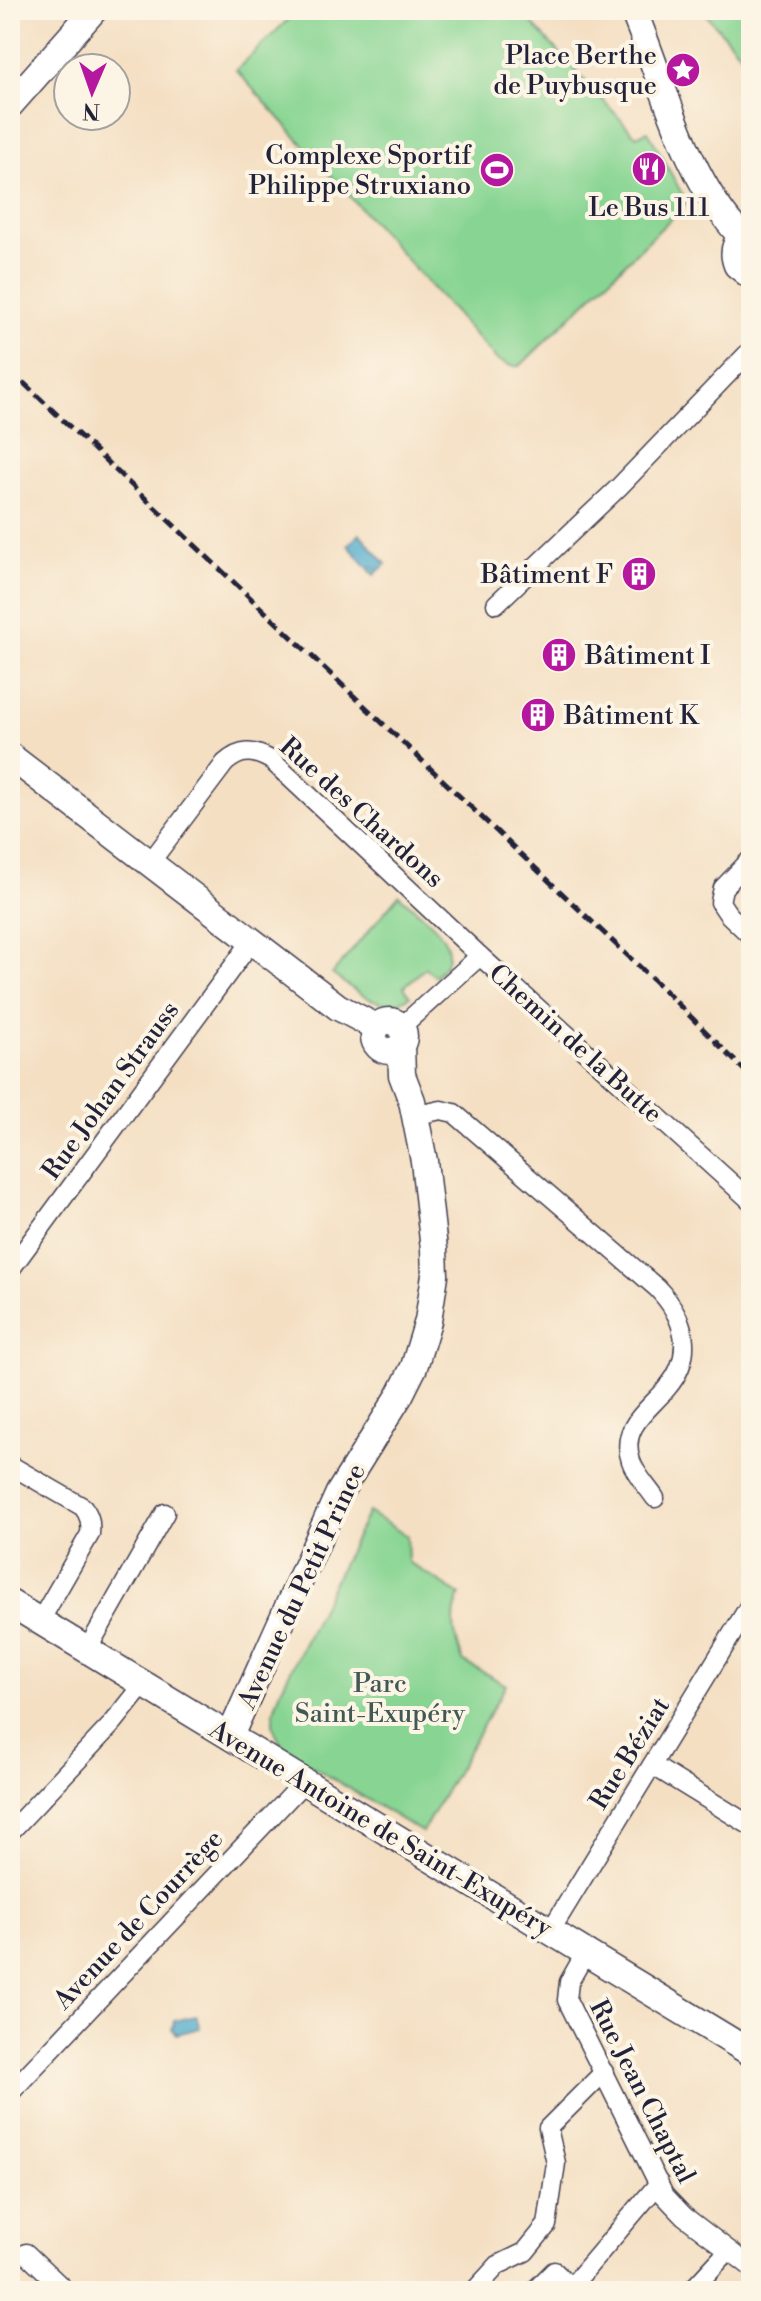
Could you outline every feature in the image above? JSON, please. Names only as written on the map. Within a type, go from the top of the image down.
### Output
[{"type":"street","points":[[633,10],[669,108],[691,155],[716,204],[746,234],[735,247],[735,259],[741,271],[751,276]]},
{"type":"street","points":[[10,105],[94,11]]},
{"type":"street","points":[[496,604],[619,487],[751,350]]},
{"type":"street","name":"Rue des Chardons","points":[[149,864],[225,763],[235,754],[248,751],[259,754],[271,760],[480,956]]},
{"type":"street","points":[[10,756],[338,1007],[390,1037]]},
{"type":"street","points":[[751,859],[720,894],[722,908],[751,936]]},
{"type":"street","name":"Rue Johan Strauss","points":[[10,1270],[251,942]]},
{"type":"street","name":"Chemin de la Butte","points":[[390,1037],[480,956],[751,1201]]},
{"type":"street","name":"Avenue du Petit Prince","points":[[230,1736],[339,1493],[400,1395],[422,1346],[432,1299],[434,1249],[424,1161],[412,1101],[390,1037]]},
{"type":"street","points":[[413,1116],[441,1110],[454,1113],[657,1288],[674,1308],[684,1328],[683,1360],[668,1388],[638,1417],[628,1445],[630,1461],[655,1498]]},
{"type":"street","points":[[10,1465],[83,1507],[91,1524],[90,1534],[40,1621]]},
{"type":"street","points":[[87,1650],[165,1513]]},
{"type":"street","name":"Avenue Antoine de Saint-Exupéry","points":[[10,1603],[751,2053]]},
{"type":"street","name":"Rue Béziat","points":[[551,1930],[751,1603]]},
{"type":"street","points":[[10,1832],[113,1723],[144,1684]]},
{"type":"street","points":[[652,1765],[751,1826]]},
{"type":"street","name":"Avenue de Courrège","points":[[10,2093],[304,1782]]},
{"type":"street","name":"Rue Jean Chaptal","points":[[586,1952],[569,1982],[567,2000],[659,2183],[673,2207],[751,2267]]},
{"type":"street","points":[[474,2291],[498,2265],[525,2252],[547,2225],[556,2163],[548,2128],[604,2072]]},
{"type":"street","points":[[534,2291],[554,2271],[574,2289],[659,2183]]},
{"type":"street","points":[[691,2291],[728,2251]]},
{"type":"street","points":[[26,2253],[66,2291]]},
{"type":"green space","name":"Complexe Sportif Philippe Struxiano","points":[[298,10],[537,10],[528,19],[636,136],[648,131],[687,203],[520,366],[497,360],[236,70]]},
{"type":"green space","points":[[702,10],[751,10],[751,66]]},
{"type":"green space","points":[[399,895],[440,932],[448,954],[445,965],[435,976],[425,968],[404,987],[410,996],[390,1003],[379,1002],[359,993],[332,974]]},
{"type":"green space","name":"Parc Saint-Exupéry","points":[[368,1512],[407,1536],[408,1562],[460,1595],[454,1621],[463,1661],[506,1685],[422,1832],[285,1750],[274,1727],[273,1714],[281,1690]]},
{"type":"water","points":[[360,534],[386,564],[374,575],[348,545]]},
{"type":"water","points":[[196,2016],[200,2028],[177,2034],[172,2029],[174,2021]]},
{"type":"railway","points":[[10,370],[664,990],[751,1077]]},
{"type":"place","name":"Place Berthe de Puybusque","points":[[683,70]]},
{"type":"place","name":"Le Bus 111","points":[[649,169]]},
{"type":"place","name":"Complexe Sportif Philippe Struxiano","points":[[497,170]]},
{"type":"place","name":"Bâtiment F","points":[[639,574]]},
{"type":"place","name":"Bâtiment I","points":[[559,655]]},
{"type":"place","name":"Bâtiment K","points":[[538,715]]}]
